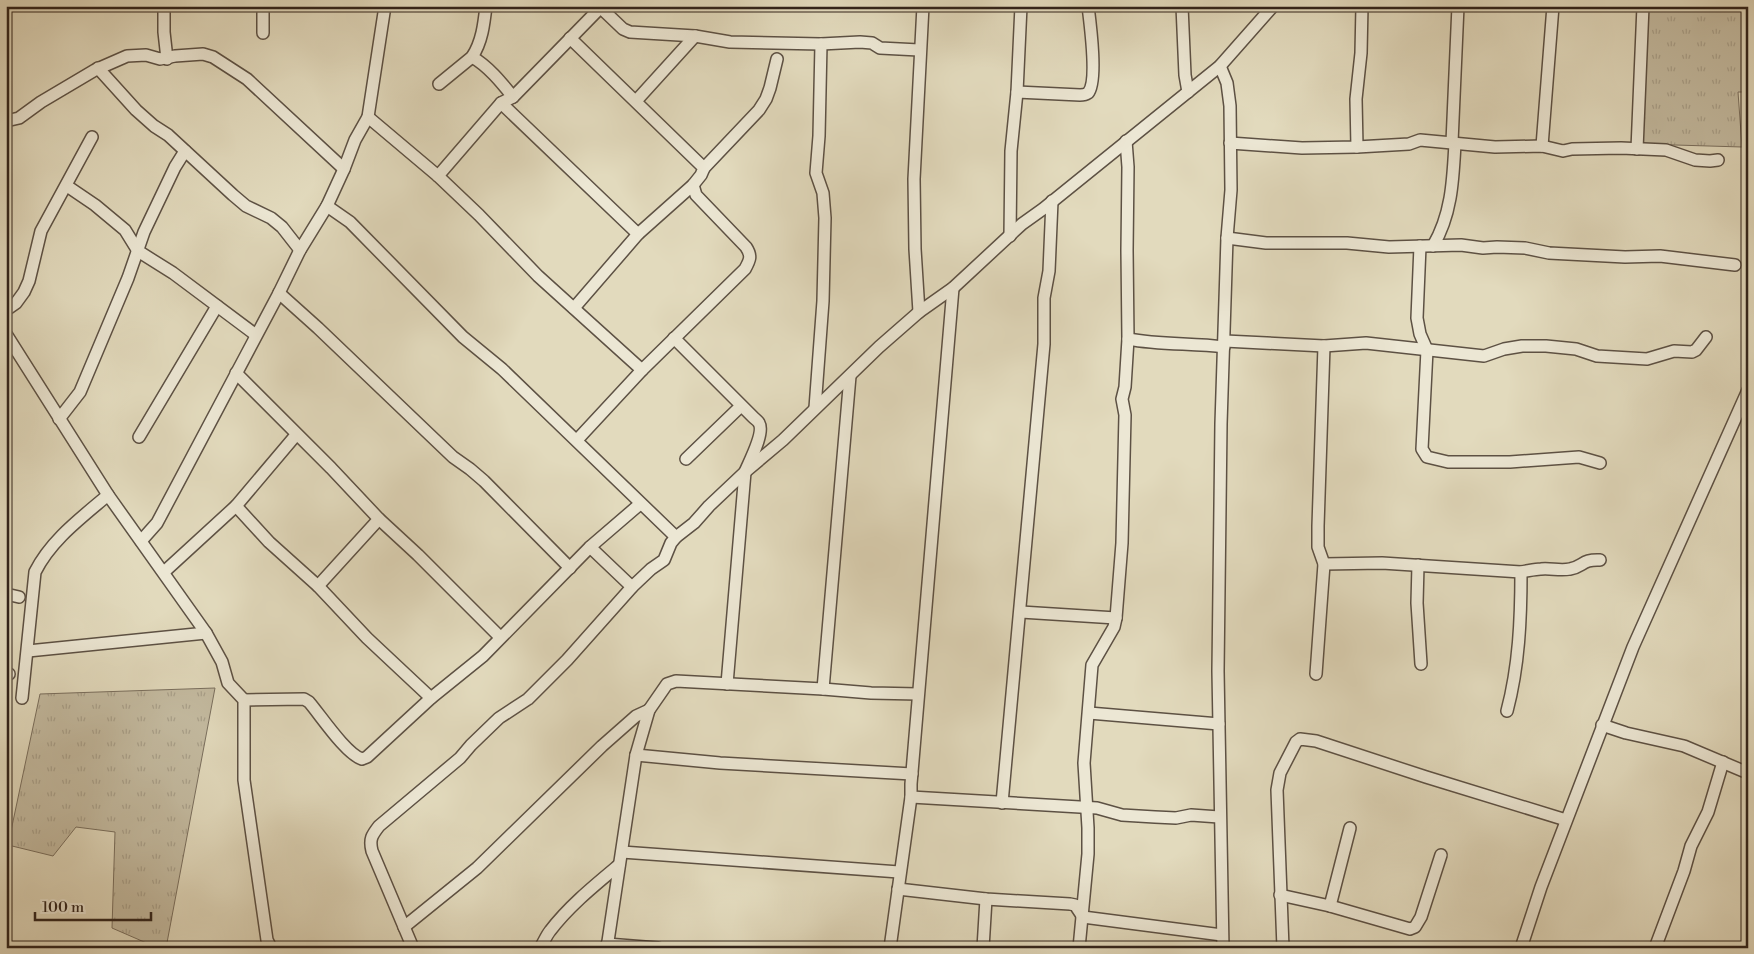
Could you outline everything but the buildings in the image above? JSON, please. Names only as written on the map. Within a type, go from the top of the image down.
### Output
[{"type":"street","points":[[164,6],[167,59]]},
{"type":"street","points":[[263,6],[263,33]]},
{"type":"street","points":[[141,541],[157,523],[279,294],[300,250],[327,206],[355,140],[368,117],[385,6]]},
{"type":"street","points":[[439,84],[472,57],[482,35],[486,6]]},
{"type":"street","points":[[919,312],[915,249],[914,179],[922,6]]},
{"type":"street","points":[[1010,236],[1011,151],[1017,92],[1021,6]]},
{"type":"street","points":[[1017,92],[1080,95],[1088,92],[1092,84],[1093,71],[1088,6]]},
{"type":"street","points":[[1182,6],[1185,75],[1188,92]]},
{"type":"street","points":[[1002,803],[1021,612],[1044,344],[1044,298],[1048,271],[1047,212],[1052,201],[1220,66],[1273,6]]},
{"type":"street","points":[[1357,147],[1356,99],[1361,53],[1362,6]]},
{"type":"street","points":[[1433,246],[1447,215],[1453,186],[1458,6]]},
{"type":"street","points":[[1542,146],[1553,6]]},
{"type":"street","points":[[1637,148],[1643,6]]},
{"type":"street","points":[[438,176],[501,103],[513,97],[602,7],[623,29],[630,32],[695,36],[730,42],[796,44],[860,42],[872,43],[880,48],[919,50]]},
{"type":"street","points":[[677,35],[683,48]]},
{"type":"street","points":[[636,101],[695,36]]},
{"type":"street","points":[[570,38],[704,168]]},
{"type":"street","points":[[760,43],[777,59]]},
{"type":"street","points":[[777,59],[784,56],[796,44]]},
{"type":"street","points":[[815,408],[823,301],[825,218],[823,193],[816,173],[819,136],[821,44]]},
{"type":"street","points":[[7,119],[19,118],[41,102],[98,68],[127,56],[146,55],[167,59],[175,56],[203,54],[220,61],[247,79],[344,169]]},
{"type":"street","points":[[472,57],[480,61],[513,97]]},
{"type":"street","points":[[574,308],[638,234],[692,191],[704,168],[759,110],[766,99],[777,59]]},
{"type":"street","points":[[1220,66],[1227,82],[1230,106],[1231,190],[1227,238],[1221,424],[1218,672],[1219,817],[1223,948]]},
{"type":"street","points":[[98,68],[136,110],[246,206],[270,218],[282,227],[300,250]]},
{"type":"street","points":[[1185,75],[1201,82]]},
{"type":"street","points":[[501,103],[638,234]]},
{"type":"street","points":[[368,117],[438,176],[538,276],[642,370]]},
{"type":"street","points":[[6,310],[16,303],[24,292],[41,231],[92,137]]},
{"type":"street","points":[[1230,143],[1302,148],[1409,144],[1420,140],[1494,147],[1542,146],[1563,151],[1572,149],[1637,148],[1669,150],[1702,161],[1718,160]]},
{"type":"street","points":[[1079,948],[1088,854],[1084,763],[1092,665],[1108,638],[1116,618],[1122,543],[1125,415],[1122,399],[1125,387],[1128,339],[1128,167],[1126,142]]},
{"type":"street","points":[[1454,164],[1470,144]]},
{"type":"street","points":[[59,419],[80,392],[128,278],[144,232],[175,167],[185,151]]},
{"type":"street","points":[[67,186],[95,205],[125,230],[138,251],[173,273],[256,335]]},
{"type":"street","points":[[577,440],[642,370],[745,268],[750,260],[750,253],[746,248],[692,191]]},
{"type":"street","points":[[327,206],[350,222],[463,337],[502,369],[676,537]]},
{"type":"street","points":[[413,948],[372,851],[370,842],[372,835],[379,826],[460,758],[499,718],[528,699],[567,660],[632,587],[651,569],[664,560],[671,543],[676,537],[694,523],[745,472],[783,440],[815,408],[843,388],[850,376],[879,347],[919,312],[953,288],[1022,224],[1047,212]]},
{"type":"street","points":[[1010,219],[1022,224]]},
{"type":"street","points":[[1227,238],[1266,243],[1346,244],[1389,247],[1461,245],[1483,248],[1525,248],[1549,253],[1625,257],[1660,256],[1735,265]]},
{"type":"street","points":[[1420,246],[1417,318],[1420,334],[1427,350],[1422,449],[1427,457],[1448,462],[1510,462],[1580,457],[1600,463]]},
{"type":"street","points":[[890,948],[899,872],[911,797],[953,288]]},
{"type":"street","points":[[279,294],[318,328],[433,439],[484,481],[570,568]]},
{"type":"street","points":[[139,437],[217,306]]},
{"type":"street","points":[[6,334],[108,495],[206,633],[222,662],[228,683],[244,700],[244,780],[267,940],[271,948]]},
{"type":"street","points":[[1410,348],[1420,334]]},
{"type":"street","points":[[1128,339],[1147,343],[1197,344],[1324,346],[1366,343],[1484,356],[1504,349],[1522,346],[1546,346],[1576,349],[1597,356],[1650,359],[1674,351],[1692,352],[1696,350],[1706,336]]},
{"type":"street","points":[[674,338],[759,424],[760,429],[756,449],[745,472],[727,684]]},
{"type":"street","points":[[1316,674],[1324,564],[1318,547],[1318,526],[1324,346]]},
{"type":"street","points":[[236,373],[296,435],[332,468],[379,519],[500,637]]},
{"type":"street","points":[[823,688],[843,388]]},
{"type":"street","points":[[1521,948],[1541,886],[1633,647],[1748,390]]},
{"type":"street","points":[[686,459],[741,406]]},
{"type":"street","points":[[164,572],[236,506],[296,435]]},
{"type":"street","points":[[722,494],[742,501]]},
{"type":"street","points":[[22,698],[35,572],[42,559],[69,529],[108,495]]},
{"type":"street","points":[[244,700],[304,699],[310,702],[343,744],[356,758],[362,760],[432,698],[467,670],[590,547],[640,504]]},
{"type":"street","points":[[236,506],[269,542],[318,586],[367,638],[432,698]]},
{"type":"street","points":[[318,586],[379,519]]},
{"type":"street","points":[[590,547],[632,587]]},
{"type":"street","points":[[1324,564],[1382,563],[1450,569],[1521,572],[1574,568],[1588,560],[1600,560]]},
{"type":"street","points":[[1418,565],[1421,664]]},
{"type":"street","points":[[1507,711],[1520,630],[1521,572]]},
{"type":"street","points":[[6,594],[19,597]]},
{"type":"street","points":[[1021,612],[1116,618]]},
{"type":"street","points":[[28,650],[206,633]]},
{"type":"street","points":[[658,948],[607,946],[636,755],[650,710],[671,682],[676,680],[823,688],[871,693],[918,694]]},
{"type":"street","points":[[404,927],[477,868],[602,746],[636,716],[650,710]]},
{"type":"street","points":[[1089,713],[1219,724]]},
{"type":"street","points":[[1602,725],[1626,733],[1684,746],[1748,774]]},
{"type":"street","points":[[1283,948],[1277,823],[1278,778],[1296,742],[1300,739],[1316,741],[1426,778],[1566,820]]},
{"type":"street","points":[[636,755],[720,763],[912,774]]},
{"type":"street","points":[[1655,948],[1684,871],[1691,846],[1708,812],[1723,762]]},
{"type":"street","points":[[911,797],[1097,808],[1130,816],[1176,818],[1191,815],[1219,817]]},
{"type":"street","points":[[1330,906],[1350,828]]},
{"type":"street","points":[[622,852],[899,872]]},
{"type":"street","points":[[1280,895],[1330,906],[1404,928],[1415,928],[1421,917],[1441,855]]},
{"type":"street","points":[[540,948],[549,932],[561,919],[596,884],[619,865]]},
{"type":"street","points":[[898,889],[986,899],[1075,905],[1083,917],[1222,935]]},
{"type":"street","points":[[983,948],[986,899]]},
{"type":"green space","points":[[1647,6],[1748,6],[1748,92],[1738,92],[1742,147],[1642,144]]},
{"type":"green space","points":[[215,688],[166,948],[158,948],[112,928],[115,832],[76,827],[53,856],[8,845],[40,694]]}]
